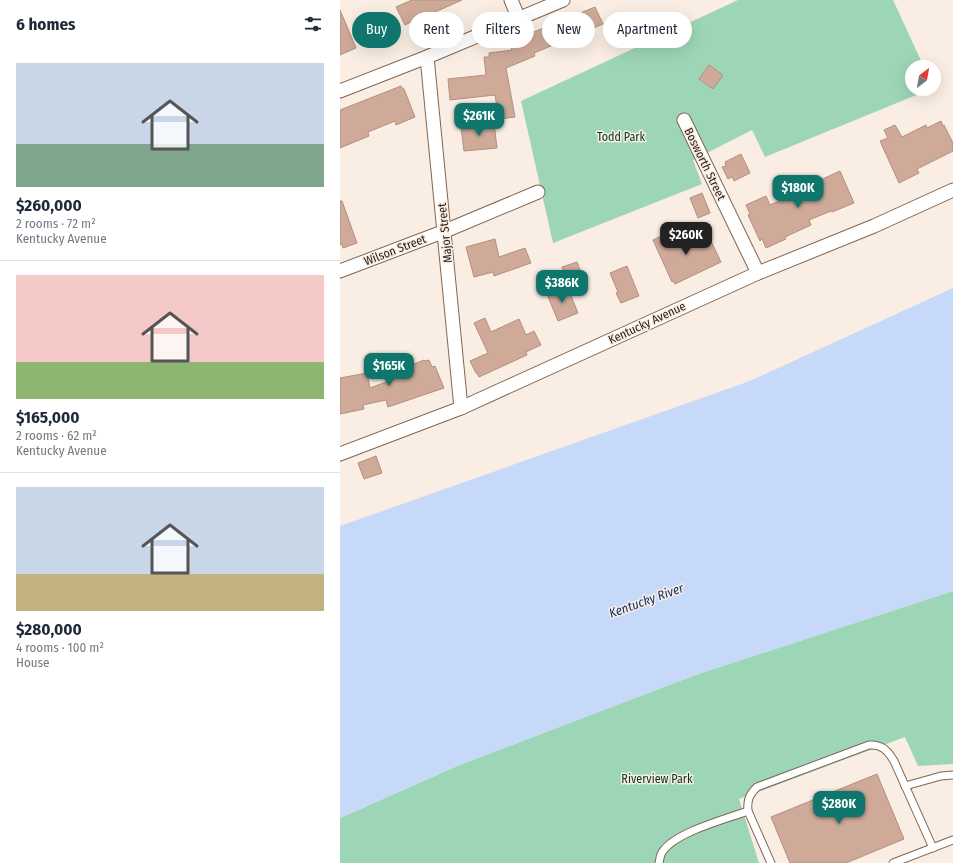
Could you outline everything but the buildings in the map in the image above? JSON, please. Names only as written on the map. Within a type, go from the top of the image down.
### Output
[{"type":"street","points":[[511,0],[516,12]]},
{"type":"street","points":[[534,13],[563,0]]},
{"type":"street","points":[[340,91],[472,38]]},
{"type":"street","name":"Major Street","points":[[427,57],[461,408]]},
{"type":"street","name":"Bosworth Street","points":[[684,120],[758,273]]},
{"type":"street","name":"Kentucky Avenue","points":[[340,454],[461,408],[758,273],[874,226],[953,190]]},
{"type":"street","name":"Wilson Street","points":[[340,271],[445,231],[538,192]]},
{"type":"lane","points":[[771,863],[748,811],[748,798],[751,793],[757,787],[869,745],[883,747],[890,753],[933,848]]},
{"type":"lane","points":[[905,786],[941,776],[953,775]]},
{"type":"lane","points":[[659,863],[662,851],[674,840],[685,834],[748,811]]},
{"type":"lane","points":[[893,863],[953,840]]},
{"type":"green space","name":"Todd Park","points":[[738,0],[893,0],[921,60],[905,60],[905,96],[914,96],[765,157],[752,130],[693,160],[702,184],[553,243],[521,101],[635,48],[692,48],[692,21]]},
{"type":"green space","name":"Riverview Park","points":[[953,591],[953,764],[918,766],[905,737],[739,799],[759,863],[340,863],[340,818],[457,766],[698,674]]},
{"type":"water","name":"Kentucky River","points":[[953,288],[953,591],[698,674],[457,766],[340,818],[340,526],[750,381]]}]
